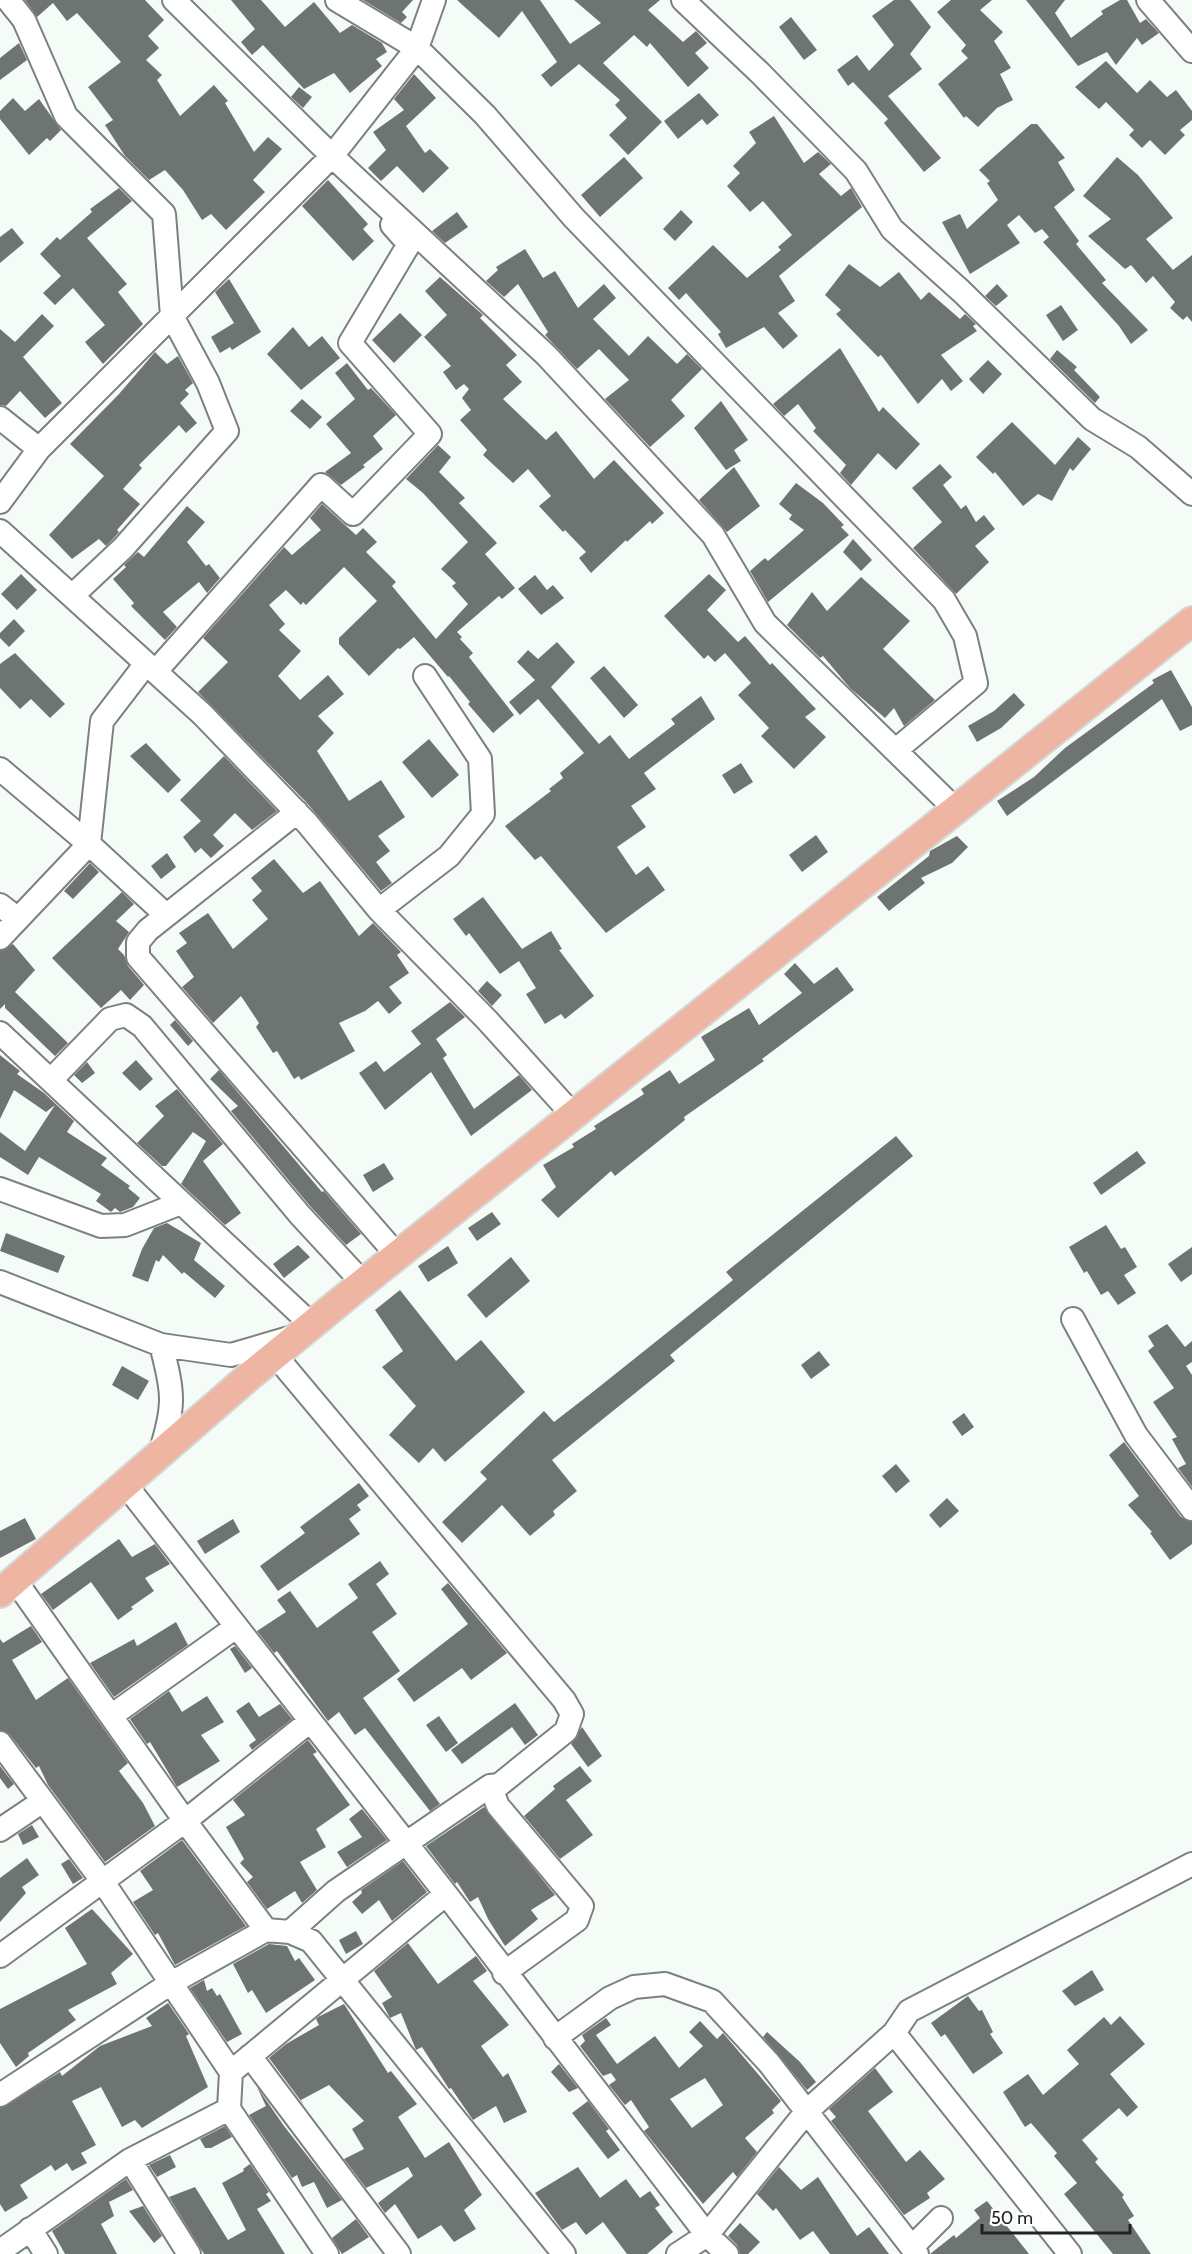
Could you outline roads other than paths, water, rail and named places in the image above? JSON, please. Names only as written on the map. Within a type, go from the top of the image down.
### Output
[{"type":"main road","points":[[7,1587],[275,1355],[397,1255],[1192,621]]},
{"type":"street","points":[[8,0],[24,20],[66,116],[164,214],[172,316],[208,383],[227,431],[123,548],[74,595]]},
{"type":"street","points":[[174,0],[332,156],[546,355],[712,535],[765,623],[954,809]]},
{"type":"street","points":[[337,0],[417,48],[485,115],[574,218],[944,600],[965,636],[976,683],[896,750]]},
{"type":"street","points":[[0,502],[39,449],[332,156],[417,48],[434,0]]},
{"type":"street","points":[[1148,0],[1192,51]]},
{"type":"street","points":[[698,4],[855,171],[892,229],[961,291],[1092,419],[1138,447],[1192,494]]},
{"type":"street","points":[[0,938],[89,844],[102,721],[321,485],[353,514],[430,434],[350,343],[409,244],[332,156]]},
{"type":"street","points":[[0,418],[39,449]]},
{"type":"street","points":[[0,531],[74,595],[202,714],[297,812],[379,910],[487,1020],[573,1115]]},
{"type":"street","points":[[379,910],[449,856],[483,814],[480,759],[425,676]]},
{"type":"street","points":[[0,769],[89,844],[166,915]]},
{"type":"street","points":[[297,812],[166,915],[138,942],[138,957],[397,1255]]},
{"type":"street","points":[[0,904],[18,919]]},
{"type":"street","points":[[51,1080],[110,1019],[126,1015],[134,1020],[142,1026],[300,1215],[363,1283]]},
{"type":"street","points":[[0,1033],[181,1203],[307,1329],[231,1355],[215,1355],[161,1345],[0,1282]]},
{"type":"street","points":[[0,1189],[101,1226],[125,1225],[181,1203]]},
{"type":"street","points":[[1073,1319],[1136,1435],[1192,1509]]},
{"type":"street","points":[[160,1454],[171,1413],[173,1392],[161,1345]]},
{"type":"street","points":[[275,1355],[564,1700],[572,1714],[566,1731],[499,1785],[490,1786],[336,1891],[290,1932]]},
{"type":"street","points":[[125,1484],[309,1722],[446,1894],[504,1973],[707,2235],[727,2254]]},
{"type":"street","points":[[7,1587],[111,1716],[185,1821],[267,1930]]},
{"type":"street","points":[[111,1716],[236,1627]]},
{"type":"street","points":[[0,1956],[185,1821],[309,1722]]},
{"type":"street","points":[[0,1743],[103,1882],[231,2072],[230,2109],[327,2254]]},
{"type":"street","points":[[490,1786],[498,1806],[582,1906],[577,1920],[504,1973]]},
{"type":"street","points":[[0,1830],[43,1801]]},
{"type":"street","points":[[678,2254],[707,2235],[807,2111],[894,2033],[909,2011],[1192,1864]]},
{"type":"street","points":[[231,2072],[341,1978],[446,1894]]},
{"type":"street","points":[[0,2095],[171,1983],[267,1930],[290,1932],[311,1941],[564,2254]]},
{"type":"street","points":[[555,2038],[610,1998],[634,1987],[665,1984],[712,2001],[769,2064],[807,2111],[914,2251],[941,2218]]},
{"type":"street","points":[[894,2033],[1070,2254]]},
{"type":"street","points":[[250,2056],[399,2254]]},
{"type":"street","points":[[0,2251],[130,2160],[230,2109]]},
{"type":"street","points":[[130,2160],[189,2254]]},
{"type":"street","points":[[30,2229],[46,2254]]}]
